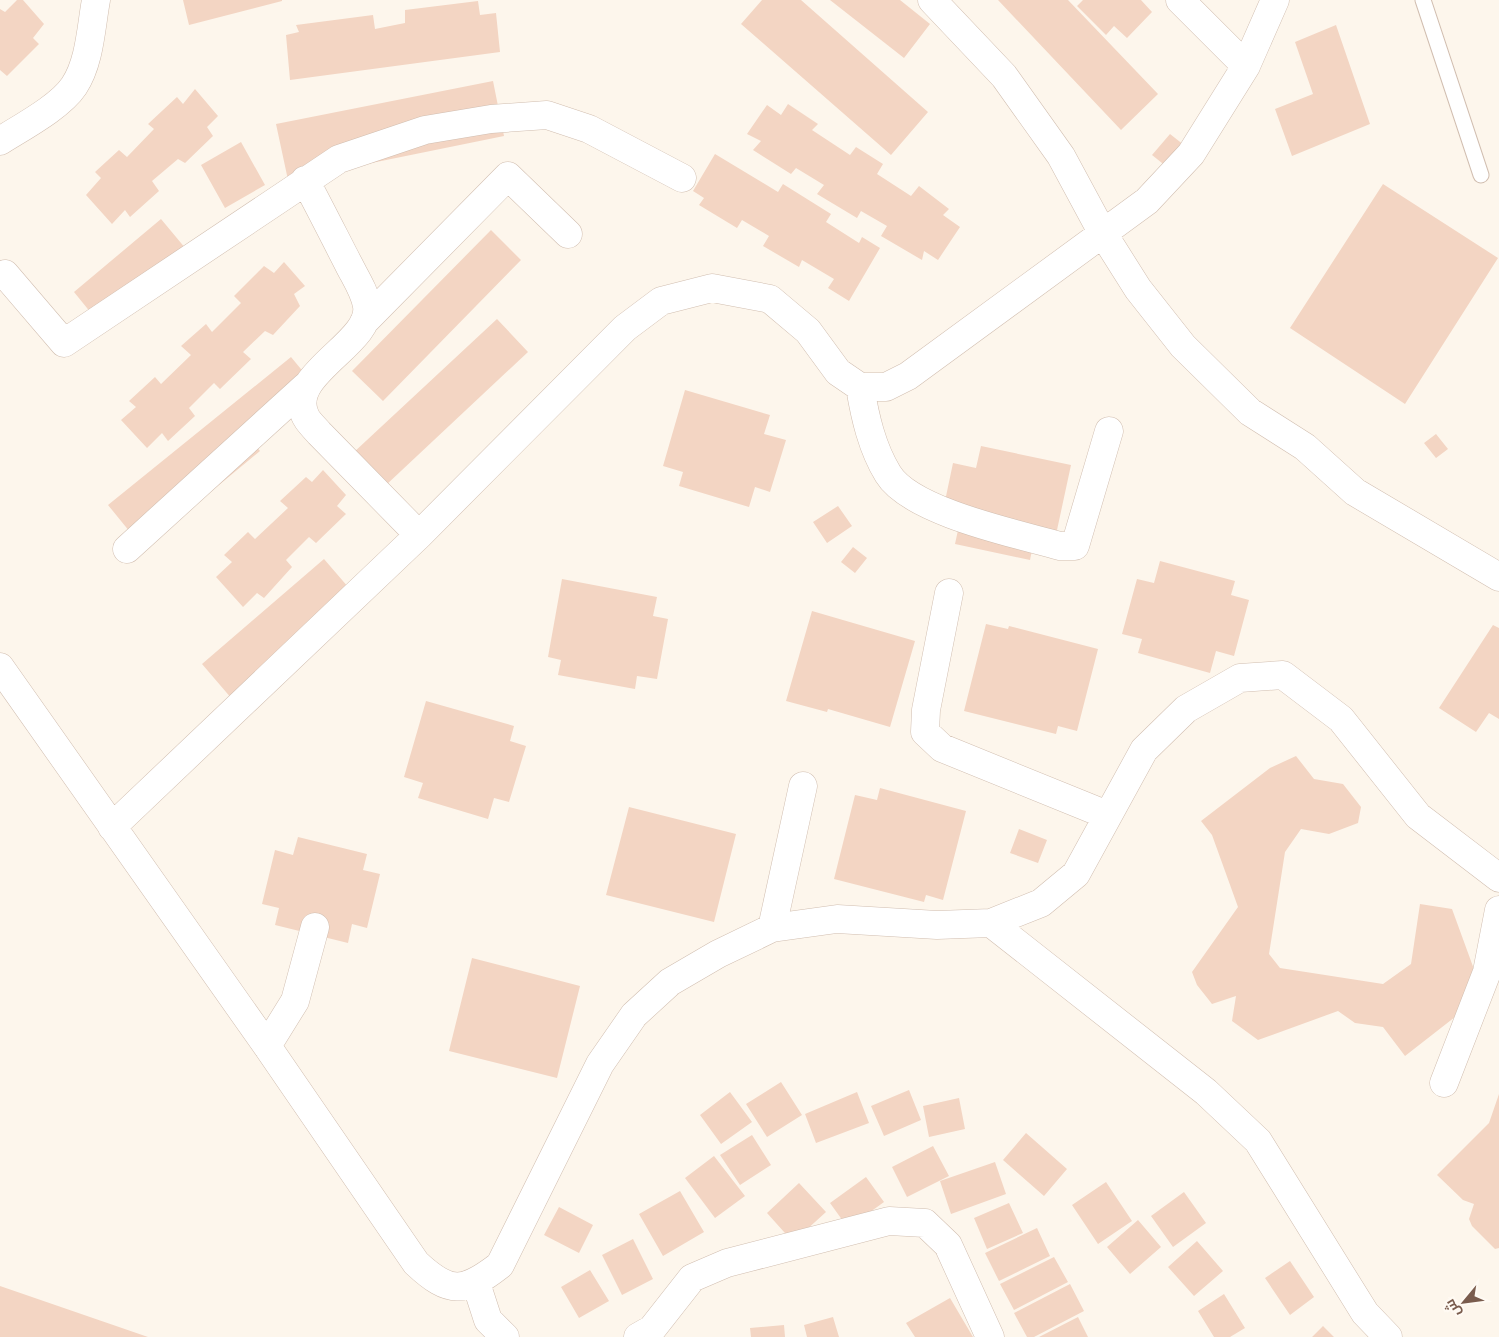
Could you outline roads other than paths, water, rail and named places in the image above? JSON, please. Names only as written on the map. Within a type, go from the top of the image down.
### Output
[{"type":"street","points":[[0,141],[52,107],[74,86],[84,63],[96,0]]},
{"type":"street","points":[[932,0],[1004,76],[1061,156],[1102,232],[1138,289],[1183,346],[1250,412],[1305,447],[1355,492],[1499,577]]},
{"type":"street","points":[[1180,0],[1246,66]]},
{"type":"street","points":[[112,827],[419,535],[625,328],[661,301],[712,288],[770,299],[808,331],[838,372],[860,387],[886,387],[908,376],[1146,201],[1191,154],[1246,66],[1275,0]]},
{"type":"street","points":[[5,274],[64,343],[339,159],[425,130],[491,119],[547,115],[590,129],[682,178]]},
{"type":"street","points":[[127,549],[304,387],[352,338],[364,322],[508,176],[568,234]]},
{"type":"street","points":[[306,180],[360,287],[368,307],[364,322]]},
{"type":"street","points":[[304,387],[301,402],[305,415],[319,433],[419,535]]},
{"type":"street","points":[[860,387],[864,414],[876,448],[889,476],[914,497],[939,511],[1060,546],[1075,546],[1109,431]]},
{"type":"street","points":[[949,592],[926,710],[926,732],[942,748],[1107,815]]},
{"type":"street","points":[[0,667],[267,1046],[416,1263],[434,1280],[453,1287],[476,1283],[500,1265],[600,1064],[634,1015],[670,982],[718,954],[772,928],[837,919],[938,925],[991,923],[1041,903],[1076,874],[1144,750],[1186,709],[1240,678],[1283,675],[1341,719],[1418,816],[1499,878]]},
{"type":"street","points":[[772,928],[803,786]]},
{"type":"street","points":[[1444,1083],[1487,972],[1499,910]]},
{"type":"street","points":[[991,923],[1206,1092],[1258,1141],[1365,1313],[1388,1337]]},
{"type":"street","points":[[267,1046],[295,1001],[315,927]]},
{"type":"street","points":[[638,1337],[652,1328],[692,1278],[727,1262],[889,1221],[925,1223],[948,1245],[990,1337]]},
{"type":"street","points":[[476,1283],[488,1320],[506,1336]]},
{"type":"lane","points":[[1423,0],[1481,175]]}]
